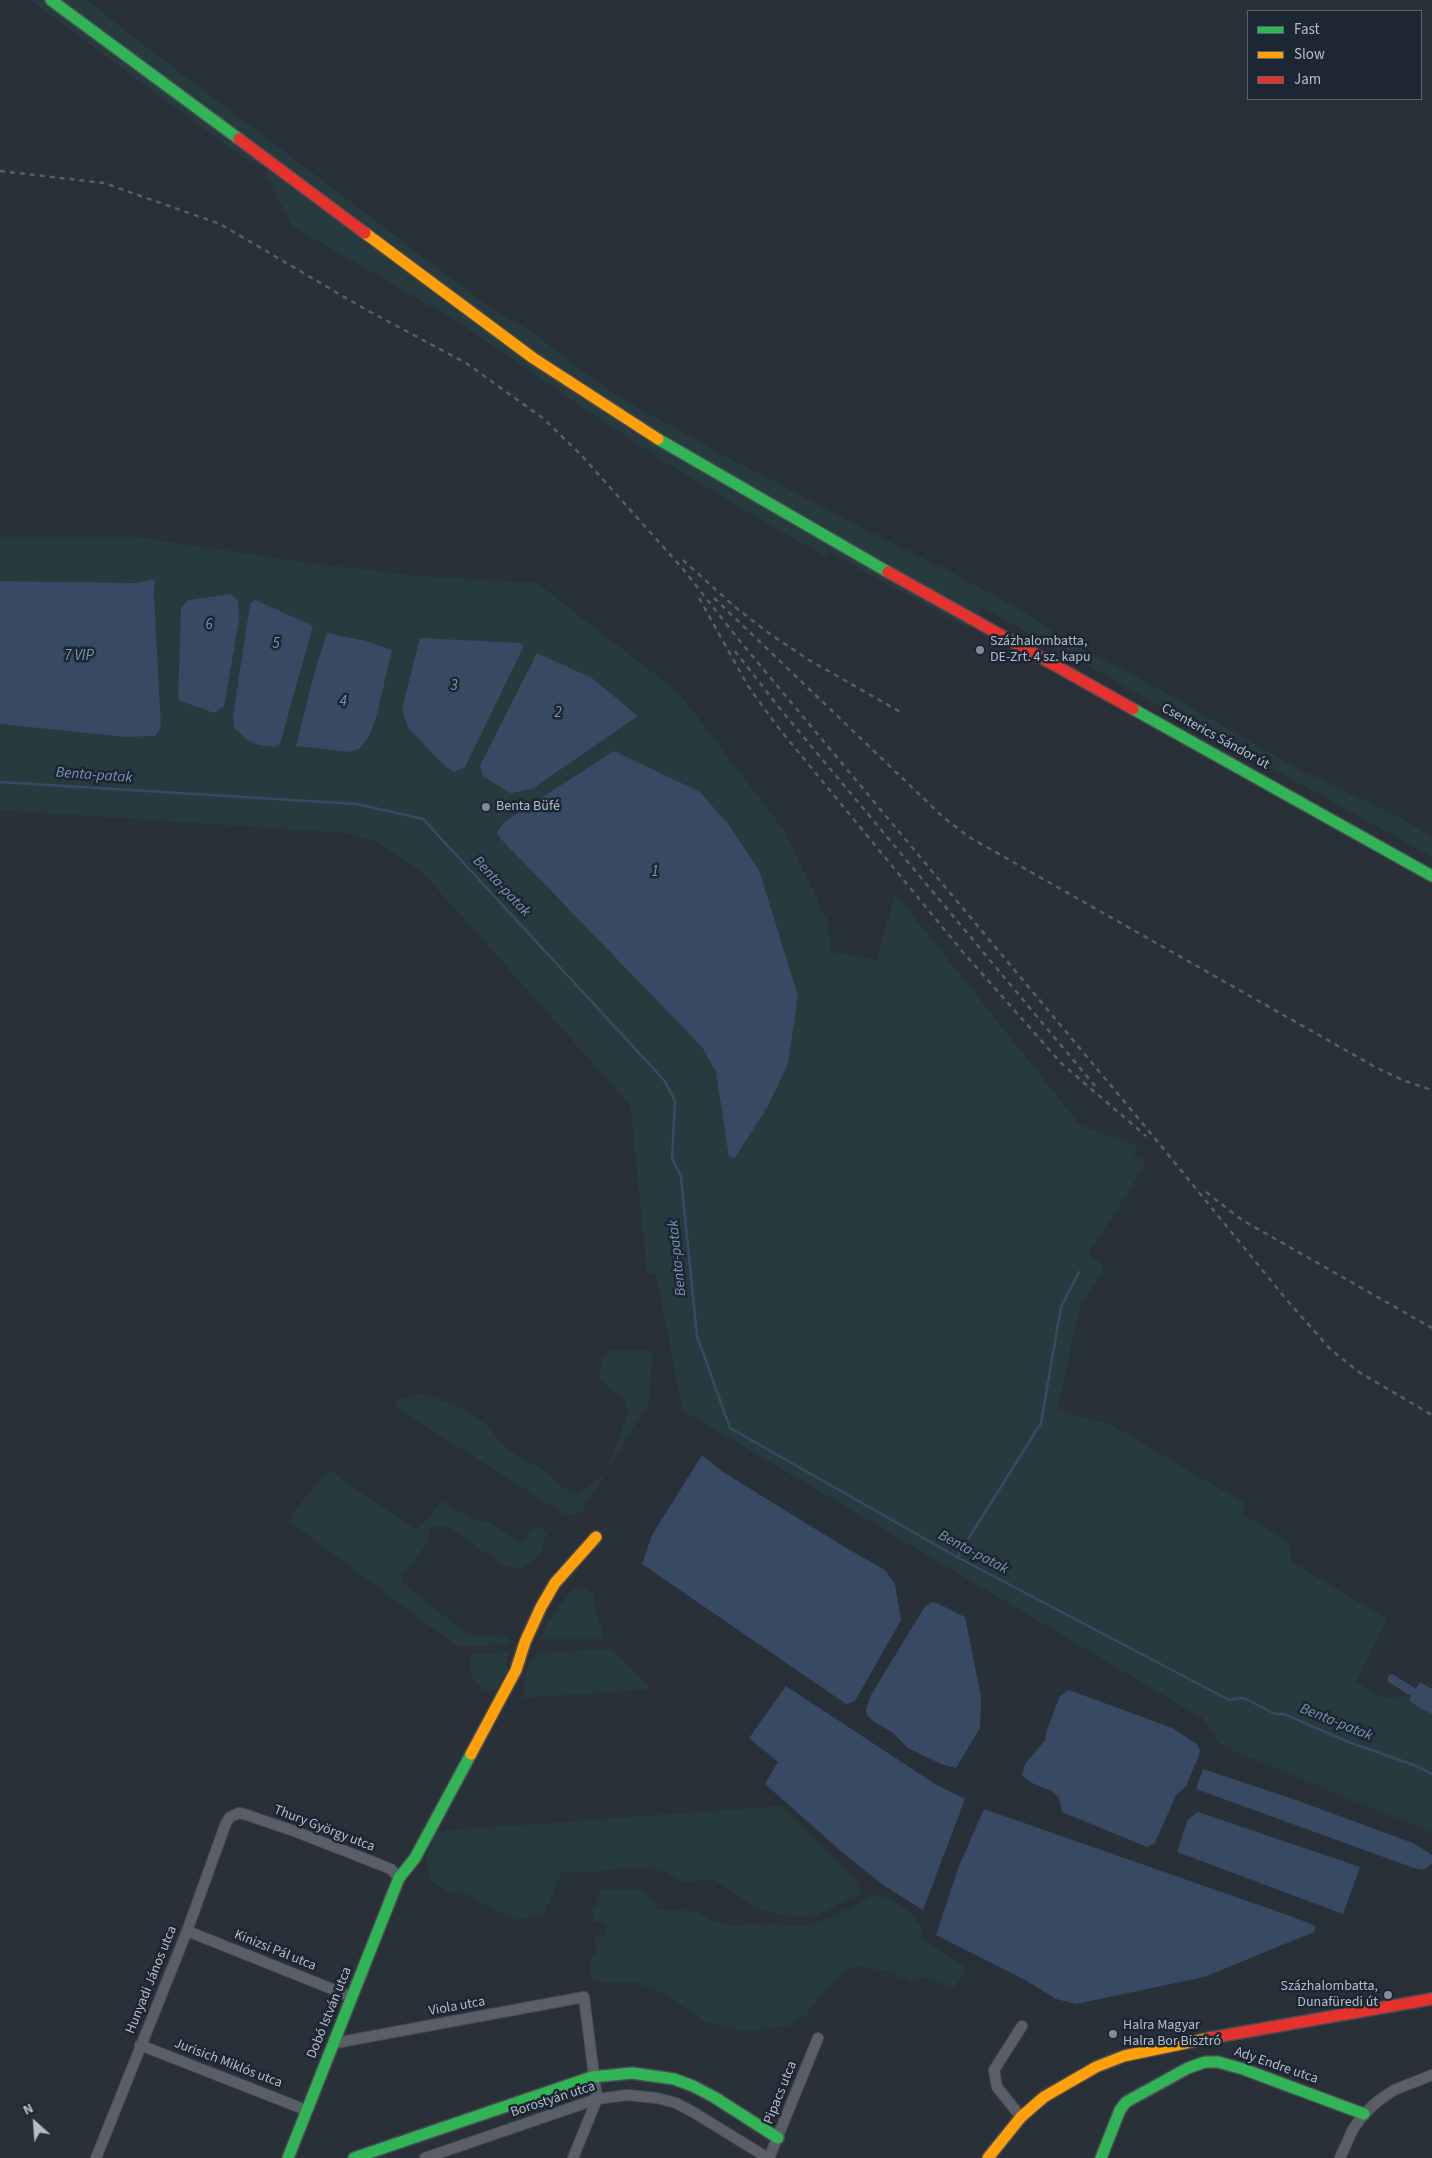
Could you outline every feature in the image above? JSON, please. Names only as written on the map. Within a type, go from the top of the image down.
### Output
[{"type":"street","name":"Csenterics Sándor út","points":[[51,0],[533,358],[595,400],[678,452],[983,626],[1432,876]]},
{"type":"street","name":"Dobó István utca","points":[[288,2158],[399,1878],[415,1858],[516,1670],[525,1642],[541,1607],[555,1583],[596,1537]]},
{"type":"street","name":"Thury György utca","points":[[235,1814],[244,1814],[294,1831],[391,1869],[399,1878]]},
{"type":"street","name":"Hunyadi János utca","points":[[99,2157],[140,2045],[187,1931],[226,1823],[235,1814]]},
{"type":"street","name":"Kinizsi Pál utca","points":[[187,1931],[352,1997]]},
{"type":"street","name":"Viola utca","points":[[335,2043],[584,1997],[592,2077]]},
{"type":"street","points":[[988,2158],[1021,2117],[1067,2082],[1096,2067],[1124,2056],[1157,2048],[1429,2001]]},
{"type":"street","points":[[1021,2117],[997,2086],[994,2070],[1022,2026]]},
{"type":"street","name":"Pipacs utca","points":[[769,2158],[818,2038]]},
{"type":"street","name":"Jurisich Miklós utca","points":[[140,2045],[306,2110]]},
{"type":"street","name":"Ady Endre utca","points":[[1101,2158],[1120,2110],[1126,2102],[1188,2068],[1205,2062],[1218,2062],[1243,2069],[1364,2114]]},
{"type":"street","points":[[354,2158],[592,2077],[632,2073],[674,2079],[714,2097],[778,2138]]},
{"type":"street","points":[[1340,2158],[1353,2129],[1378,2100],[1394,2090],[1432,2075]]},
{"type":"street","points":[[573,2158],[596,2099],[592,2077]]},
{"type":"street","name":"Borostyán utca","points":[[425,2158],[596,2099],[627,2095],[657,2098],[676,2103],[769,2158]]},
{"type":"green space","points":[[30,0],[86,0],[96,6],[123,29],[494,310],[533,332],[619,397],[729,458],[955,574],[1024,612],[1071,643],[1138,677],[1300,770],[1403,819],[1432,837],[1432,857],[982,607],[970,629],[829,552],[826,557],[737,506],[583,408],[461,324],[292,226],[267,177],[265,167],[245,159]]},
{"type":"green space","points":[[0,537],[137,537],[308,563],[418,576],[537,583],[678,692],[784,830],[827,920],[832,952],[877,960],[895,893],[1081,1126],[1137,1146],[1134,1156],[1146,1161],[1088,1254],[1105,1266],[1080,1309],[1057,1410],[1110,1424],[1246,1504],[1243,1515],[1287,1540],[1293,1563],[1387,1619],[1356,1681],[1384,1698],[1405,1696],[1418,1707],[1432,1714],[1432,1833],[1220,1745],[1202,1718],[682,1410],[656,1273],[647,1274],[630,1105],[421,871],[376,841],[346,833],[0,810],[0,724],[125,737],[155,736],[155,579],[134,583],[0,581]],"holes":[[[250,604],[247,740],[234,728],[233,716]],[[537,653],[592,678],[637,715],[483,776],[481,766]],[[700,792],[729,825],[759,870],[788,1064],[768,1106],[735,1158],[729,1157],[716,1072],[702,1047]]]},
{"type":"green space","points":[[610,1350],[653,1351],[649,1402],[582,1512],[570,1515],[561,1512],[396,1408],[397,1400],[420,1394],[456,1405],[487,1425],[506,1449],[546,1471],[560,1486],[577,1494],[585,1490],[605,1473],[628,1414],[624,1400],[600,1380],[601,1361]]},
{"type":"green space","points":[[329,1470],[415,1529],[428,1520],[440,1501],[479,1521],[487,1521],[518,1540],[524,1540],[536,1525],[547,1533],[541,1552],[534,1560],[520,1569],[503,1565],[448,1527],[440,1525],[429,1529],[430,1540],[403,1575],[402,1582],[468,1635],[508,1637],[511,1641],[510,1644],[458,1647],[291,1523],[290,1516]]},
{"type":"green space","points":[[579,1586],[594,1593],[595,1611],[604,1639],[540,1639],[548,1621],[571,1591]]},
{"type":"green space","points":[[611,1649],[653,1689],[523,1698],[526,1669],[538,1653]]},
{"type":"green space","points":[[510,1652],[506,1664],[508,1669],[496,1690],[483,1691],[471,1676],[471,1654]]},
{"type":"green space","points":[[783,1806],[854,1879],[862,1893],[813,1917],[779,1915],[751,1905],[715,1880],[683,1882],[660,1869],[623,1868],[591,1872],[563,1871],[543,1915],[518,1920],[491,1909],[468,1894],[448,1892],[430,1880],[426,1856],[438,1831]]},
{"type":"green space","points":[[603,1890],[641,1890],[651,1899],[657,1909],[699,1912],[713,1922],[734,1926],[759,1923],[804,1926],[835,1916],[872,1896],[886,1897],[909,1911],[922,1927],[921,1937],[964,1967],[966,1971],[953,1989],[926,1977],[912,1983],[889,1972],[857,1965],[839,1976],[822,1993],[806,2015],[787,2026],[750,2031],[726,2028],[702,2020],[667,1996],[635,1982],[612,1983],[591,1979],[591,1960],[597,1952],[594,1937],[606,1935],[605,1923],[593,1921],[593,1908],[600,1901],[598,1893]]},
{"type":"water","name":"7 VIP","points":[[155,579],[154,594],[161,727],[155,736],[125,737],[0,724],[0,581],[134,583]]},
{"type":"water","name":"6","points":[[231,594],[238,601],[239,620],[224,706],[214,713],[178,700],[181,608],[188,600]]},
{"type":"water","name":"5","points":[[255,600],[313,626],[280,744],[274,747],[258,745],[247,740],[234,728],[233,716],[250,604]]},
{"type":"water","name":"4","points":[[327,633],[366,641],[392,650],[377,714],[370,735],[359,749],[349,752],[296,746],[314,674]]},
{"type":"water","name":"3","points":[[420,638],[521,643],[523,648],[465,767],[454,772],[444,765],[408,728],[402,709]]},
{"type":"water","name":"2","points":[[537,653],[592,678],[638,716],[532,789],[510,793],[483,776],[480,766]]},
{"type":"water","name":"1","points":[[614,751],[700,792],[729,825],[759,870],[798,996],[788,1064],[768,1106],[735,1158],[729,1157],[716,1072],[702,1047],[500,838],[497,832],[504,822]]},
{"type":"water","points":[[702,1455],[723,1472],[885,1570],[895,1584],[901,1620],[855,1701],[846,1704],[642,1564],[652,1535]]},
{"type":"water","points":[[931,1602],[937,1603],[965,1617],[981,1697],[980,1728],[956,1768],[941,1764],[908,1748],[893,1733],[873,1721],[867,1715],[866,1709],[871,1695],[924,1608]]},
{"type":"water","points":[[1420,1682],[1432,1689],[1432,1714],[1409,1700]]},
{"type":"water","points":[[786,1686],[935,1784],[965,1799],[923,1910],[883,1885],[842,1852],[765,1784],[778,1762],[749,1738]]},
{"type":"water","points":[[1069,1690],[1172,1728],[1197,1744],[1200,1751],[1198,1758],[1186,1786],[1176,1795],[1155,1843],[1147,1847],[1062,1812],[1059,1798],[1052,1791],[1032,1783],[1022,1775],[1025,1764],[1045,1740],[1060,1696]]},
{"type":"water","points":[[1203,1769],[1293,1799],[1413,1843],[1432,1855],[1432,1864],[1422,1870],[1411,1867],[1196,1789]]},
{"type":"water","points":[[984,1809],[1293,1917],[1316,1926],[1314,1932],[1204,1977],[1076,2004],[1056,1999],[1025,1980],[936,1935],[959,1866]]},
{"type":"water","points":[[1198,1812],[1360,1867],[1343,1914],[1177,1852],[1188,1819]]},
{"type":"waterway","name":"Benta-patak","points":[[0,782],[357,804],[423,819],[664,1080],[675,1101],[672,1158],[681,1177],[697,1336],[730,1428],[957,1557],[1229,1700],[1244,1698],[1275,1714],[1284,1714],[1351,1743],[1414,1765],[1432,1774]]},
{"type":"waterway","points":[[957,1557],[1041,1423],[1061,1307],[1079,1272]]},
{"type":"waterway","points":[[1392,1679],[1432,1704]]},
{"type":"railway","points":[[0,171],[104,183],[220,224],[363,308],[466,363],[544,419],[582,456],[683,569],[739,640],[1153,1136],[1286,1299],[1331,1350],[1359,1372],[1432,1415]]},
{"type":"railway","points":[[683,560],[735,607],[770,634],[809,660],[904,714]]},
{"type":"railway","points":[[699,598],[748,686],[777,726],[962,951],[1061,1063],[1146,1136]]},
{"type":"railway","points":[[714,598],[944,818],[969,837],[1377,1068],[1405,1081],[1432,1090]]},
{"type":"railway","points":[[735,651],[781,710],[1095,1086]]},
{"type":"railway","points":[[1206,1192],[1242,1220],[1432,1328]]},
{"type":"traffic: fast","points":[[51,0],[239,139]]},
{"type":"traffic: fast","points":[[658,439],[888,572]]},
{"type":"traffic: fast","points":[[1133,709],[1432,876]]},
{"type":"traffic: fast","points":[[288,2158],[399,1878],[415,1858],[471,1754]]},
{"type":"traffic: fast","points":[[1101,2158],[1120,2110],[1126,2102],[1188,2068],[1205,2062],[1218,2062],[1243,2069],[1364,2114]]},
{"type":"traffic: fast","points":[[354,2158],[592,2077],[632,2073],[674,2079],[693,2086],[714,2097],[778,2138]]},
{"type":"traffic: slow","points":[[365,233],[533,358],[658,439]]},
{"type":"traffic: slow","points":[[471,1754],[516,1670],[525,1642],[541,1607],[555,1583],[596,1537]]},
{"type":"traffic: slow","points":[[988,2158],[1021,2117],[1044,2097],[1096,2067],[1124,2056],[1210,2038]]},
{"type":"traffic: jam","points":[[239,139],[365,233]]},
{"type":"traffic: jam","points":[[888,572],[1133,709]]},
{"type":"traffic: jam","points":[[1210,2038],[1432,1999]]},
{"type":"place","name":"Százhalombatta, DE-Zrt. 4 sz. kapu","points":[[980,650]]},
{"type":"place","name":"Benta Büfé","points":[[486,807]]},
{"type":"place","name":"Százhalombatta, Dunafüredi út","points":[[1388,1995]]},
{"type":"place","name":"Halra Magyar Halra Bor Bisztró","points":[[1113,2034]]}]
